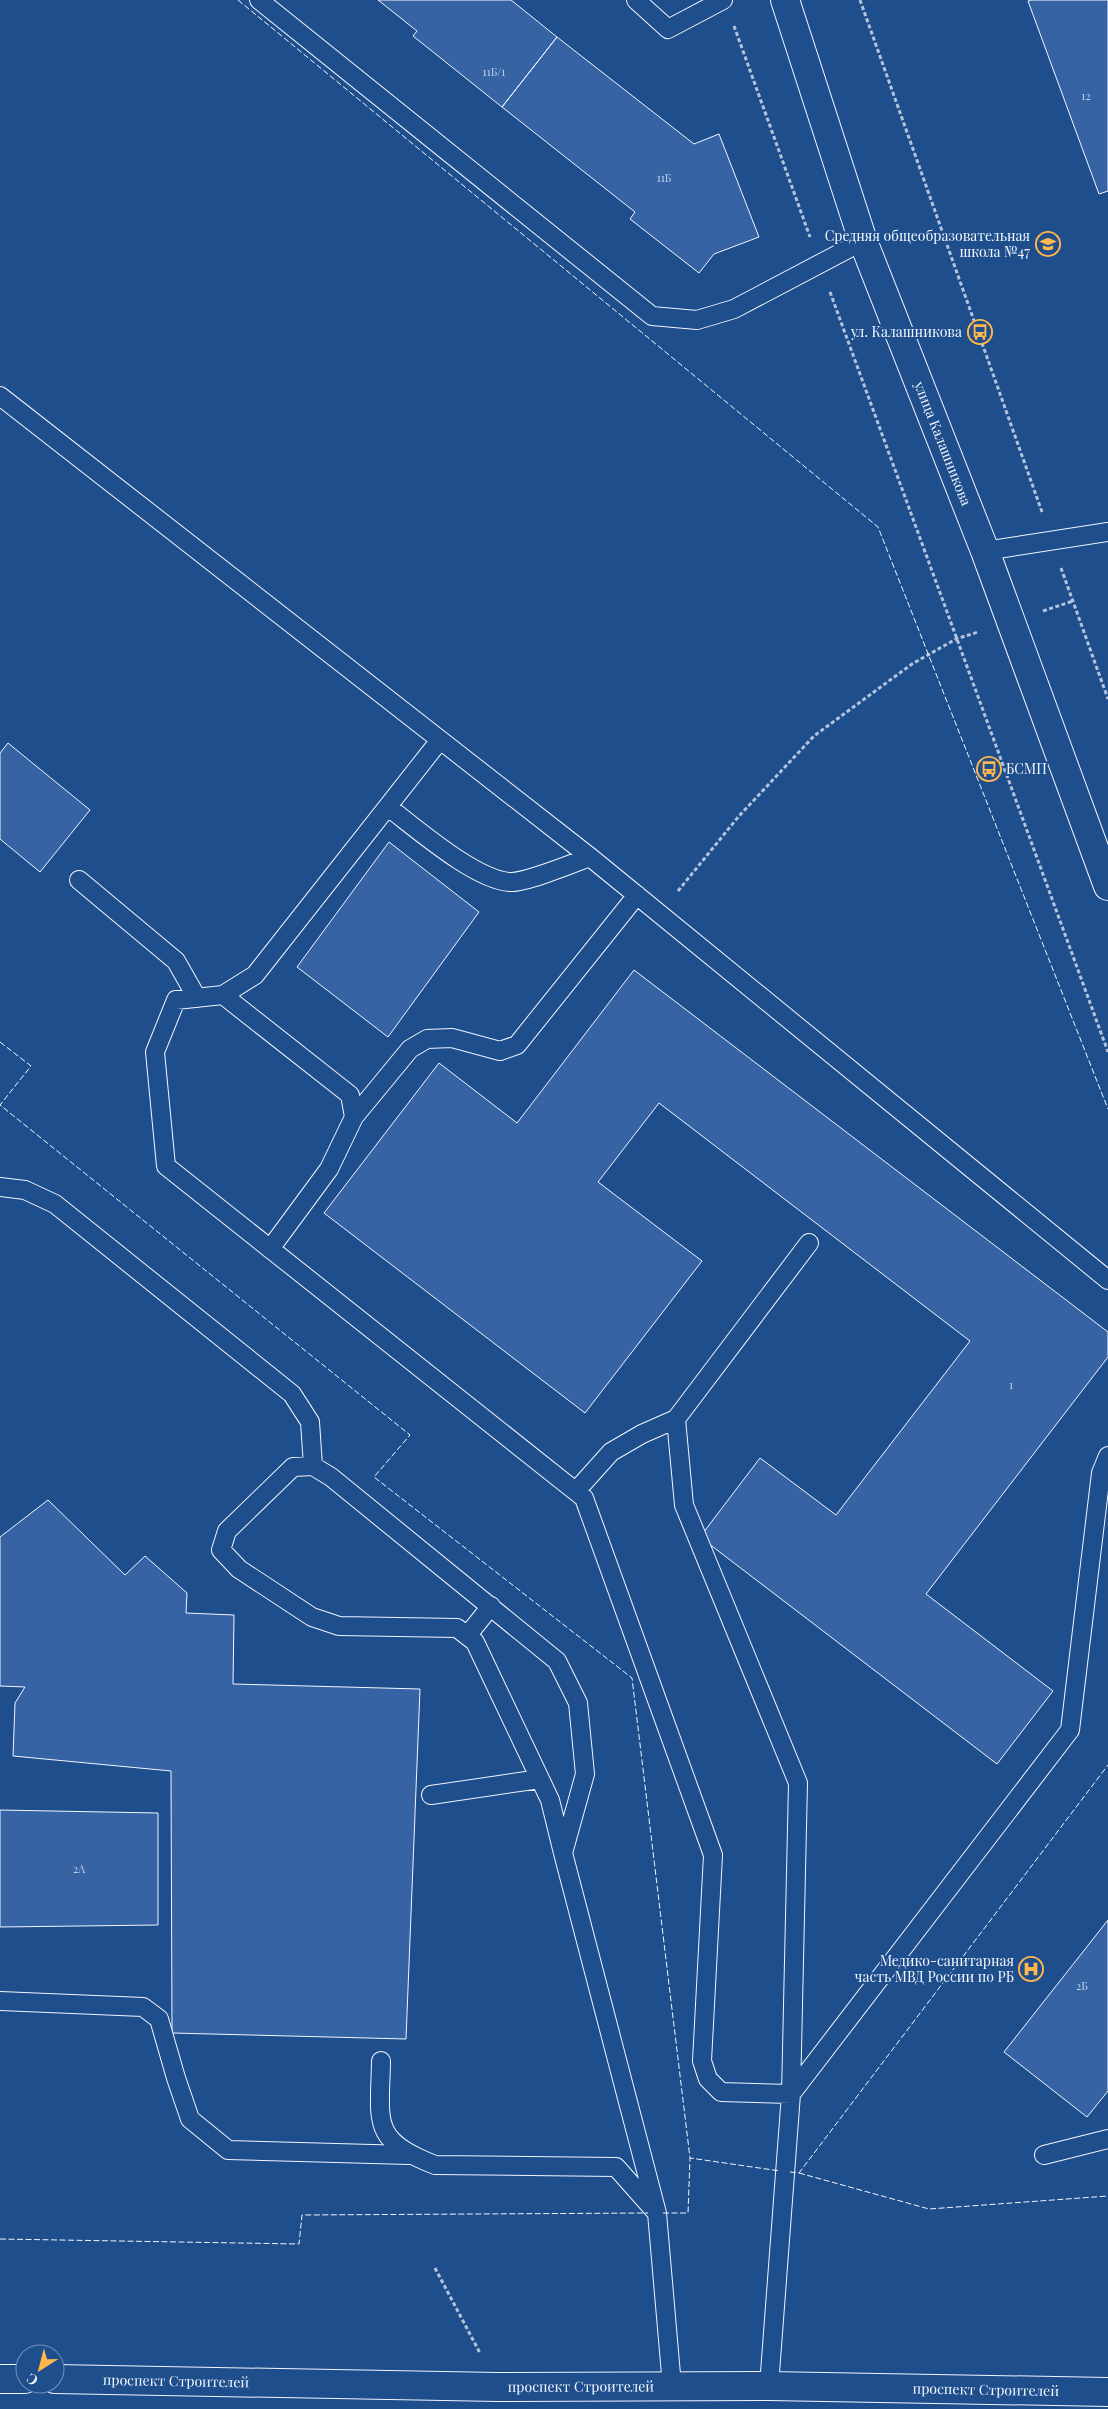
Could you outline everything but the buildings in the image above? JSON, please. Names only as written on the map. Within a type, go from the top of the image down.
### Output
[{"type":"main road","name":"улица Калашникова","points":[[785,0],[863,241],[985,551],[1108,886]]},
{"type":"main road","points":[[0,2378],[15,2379]]},
{"type":"main road","name":"проспект Строителей","points":[[65,2380],[498,2387],[769,2386],[1108,2392]]},
{"type":"lane","points":[[259,0],[652,316],[697,320],[734,309],[863,241]]},
{"type":"lane","points":[[636,0],[668,29],[723,0]]},
{"type":"lane","points":[[0,396],[590,857],[1108,1280]]},
{"type":"lane","points":[[985,551],[1108,532]]},
{"type":"lane","points":[[440,740],[255,975],[223,995],[176,1000],[155,1052],[166,1166],[584,1498],[713,1855],[702,2061],[708,2079],[721,2092],[791,2094]]},
{"type":"lane","points":[[388,807],[450,854],[488,877],[511,883],[590,857]]},
{"type":"lane","points":[[79,880],[176,961],[197,998]]},
{"type":"lane","points":[[270,1249],[329,1169],[354,1117],[410,1049],[427,1039],[452,1038],[500,1051],[517,1045],[637,895]]},
{"type":"lane","points":[[223,995],[350,1095],[354,1117]]},
{"type":"lane","points":[[0,1188],[25,1190],[55,1204],[292,1394],[310,1422],[313,1466]]},
{"type":"lane","points":[[576,1491],[611,1452],[642,1434],[676,1419],[809,1243]]},
{"type":"lane","points":[[676,1419],[684,1505],[798,1783],[791,2094],[769,2386]]},
{"type":"lane","points":[[791,2094],[1070,1730],[1101,1473],[1108,1456]]},
{"type":"lane","points":[[563,1853],[585,1774],[578,1703],[557,1661],[332,1476],[313,1466],[293,1467],[227,1531],[221,1550],[239,1569],[312,1617],[339,1626],[457,1628],[475,1642],[550,1800],[563,1853],[658,2213],[672,2386]]},
{"type":"lane","points":[[467,1636],[491,1606]]},
{"type":"lane","points":[[431,1795],[540,1779]]},
{"type":"lane","points":[[0,2001],[143,2007],[159,2019],[190,2119],[228,2150],[409,2155]]},
{"type":"lane","points":[[382,2061],[380,2120],[388,2138],[409,2155],[435,2165],[616,2167],[658,2213]]},
{"type":"lane","points":[[1044,2155],[1108,2139]]},
{"type":"path","points":[[860,0],[1108,699]]},
{"type":"path","points":[[731,18],[819,264],[1108,1052]]},
{"type":"path","points":[[660,914],[739,816],[814,736],[912,664],[956,639]]},
{"type":"path","points":[[436,2268],[498,2387]]},
{"type":"fence","points":[[238,0],[878,527],[1108,1109]]},
{"type":"fence","points":[[0,1042],[31,1066],[0,1105],[410,1435],[374,1477],[632,1678],[690,2158],[780,2171]]},
{"type":"fence","points":[[790,2172],[799,2173],[1108,1765]]},
{"type":"fence","points":[[663,2213],[688,2213],[690,2158]]},
{"type":"fence","points":[[799,2173],[929,2209],[1108,2196]]},
{"type":"fence","points":[[0,2239],[299,2244],[302,2215],[648,2213]]},
{"type":"place","name":"Средняя общеобразовательная школа №47","points":[[1048,244]]},
{"type":"place","name":"ул. Калашникова","points":[[980,332]]},
{"type":"place","name":"БСМП","points":[[989,769]]},
{"type":"place","name":"Медико-санитарная часть МВД России по РБ","points":[[1031,1969]]}]
